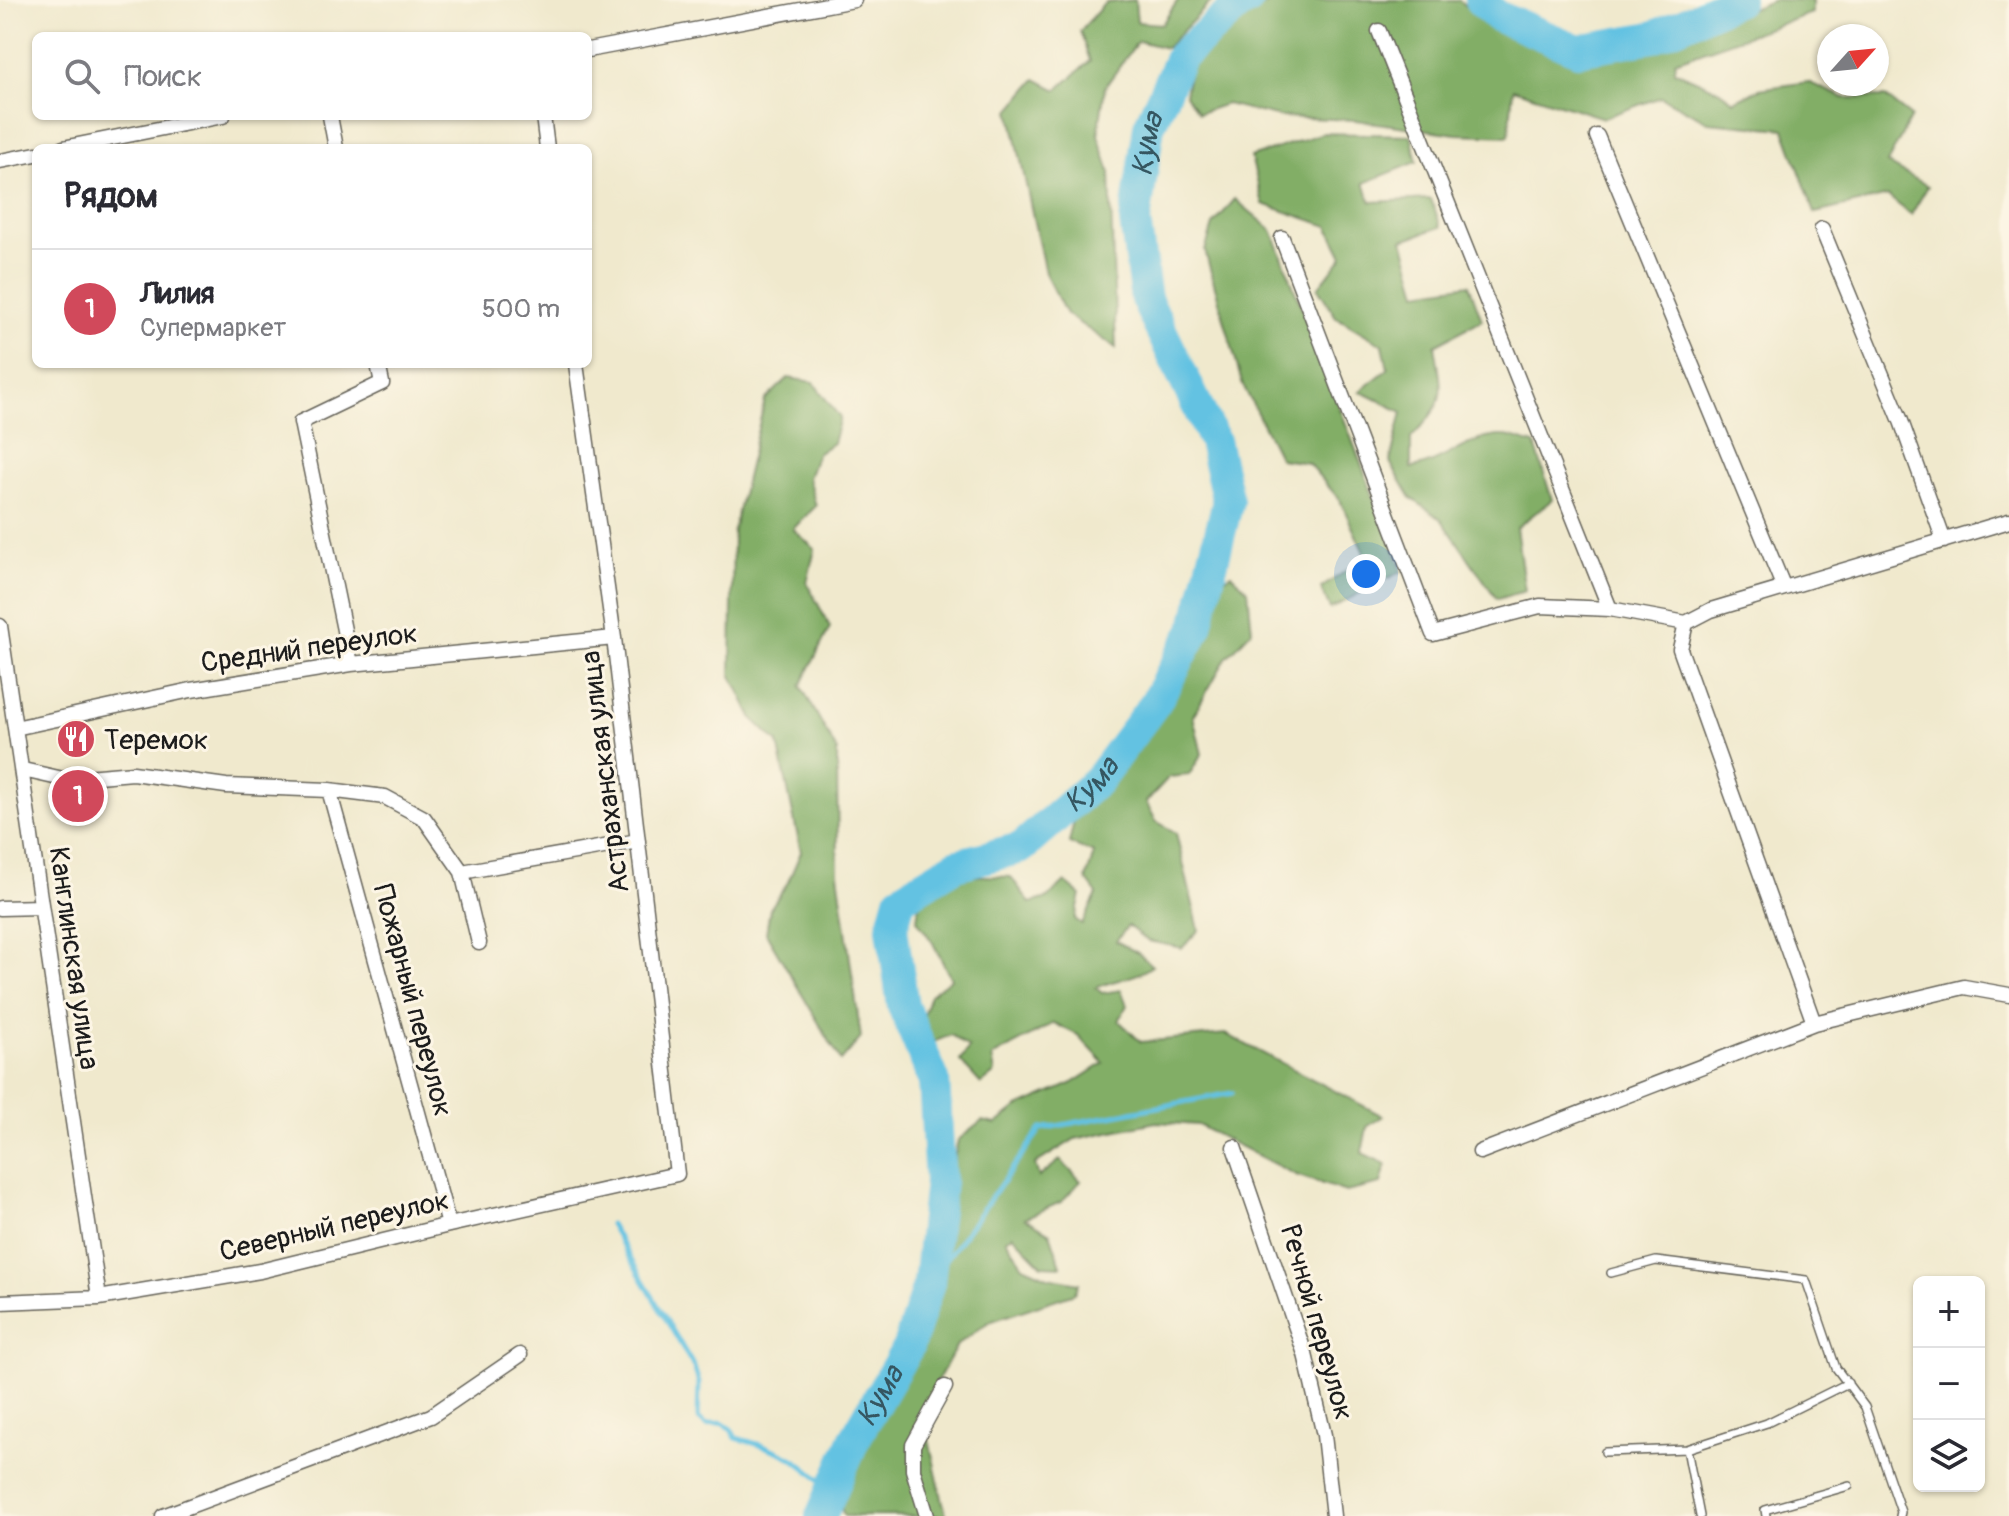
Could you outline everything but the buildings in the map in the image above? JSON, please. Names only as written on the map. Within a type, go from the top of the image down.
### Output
[{"type":"street","points":[[592,49],[854,0]]},
{"type":"street","points":[[1379,31],[1610,609]]},
{"type":"street","points":[[83,144],[203,120]]},
{"type":"street","points":[[331,120],[335,144]]},
{"type":"street","points":[[544,120],[546,144]]},
{"type":"street","points":[[1597,136],[1784,588]]},
{"type":"street","points":[[0,161],[32,155]]},
{"type":"street","points":[[1822,229],[1901,421],[1944,541]]},
{"type":"street","points":[[1282,238],[1433,634],[1540,606],[1610,609],[1686,623],[1711,610],[2009,521]]},
{"type":"street","points":[[351,664],[301,422],[382,383],[379,368]]},
{"type":"street","name":"Астраханская улица","points":[[577,368],[614,638],[677,1174]]},
{"type":"street","points":[[1686,623],[1680,649],[1814,1023]]},
{"type":"street","name":"Канглинская улица","points":[[0,626],[99,1298]]},
{"type":"street","name":"Средний переулок","points":[[15,728],[191,690],[351,664],[614,638]]},
{"type":"street","points":[[23,770],[63,779],[133,773],[226,786],[329,790],[385,797],[424,818],[462,872],[479,943]]},
{"type":"street","name":"Пожарный переулок","points":[[329,790],[449,1225]]},
{"type":"street","points":[[462,872],[638,841]]},
{"type":"street","points":[[0,908],[41,907]]},
{"type":"street","points":[[1480,1152],[1814,1023],[1964,987],[2009,995]]},
{"type":"street","name":"Речной переулок","points":[[1234,1147],[1305,1354],[1324,1435],[1333,1516]]},
{"type":"street","name":"Северный переулок","points":[[0,1302],[99,1298],[260,1271],[677,1174]]},
{"type":"street","points":[[163,1516],[431,1416],[520,1355]]},
{"type":"street","points":[[927,1516],[913,1470],[913,1445],[945,1387]]},
{"type":"lane","points":[[1611,1273],[1656,1261],[1806,1280],[1836,1368],[1865,1407],[1900,1516]]},
{"type":"lane","points":[[1605,1452],[1687,1449],[1767,1423],[1848,1383]]},
{"type":"lane","points":[[1687,1449],[1700,1516]]},
{"type":"lane","points":[[1766,1516],[1765,1510],[1849,1486]]},
{"type":"green space","points":[[1135,0],[1137,22],[1162,24],[1178,0],[1213,0],[1166,48],[1138,41],[1105,87],[1098,135],[1110,172],[1116,348],[1066,314],[1045,273],[1010,110],[1036,79],[1057,90],[1090,61],[1080,31],[1105,3]]},
{"type":"green space","points":[[1277,0],[1459,0],[1484,23],[1578,61],[1662,46],[1774,0],[1812,0],[1812,13],[1675,61],[1675,71],[1718,90],[1734,101],[1759,89],[1808,82],[1817,86],[1817,96],[1885,97],[1911,117],[1887,163],[1928,186],[1911,215],[1888,196],[1815,213],[1784,129],[1708,122],[1661,97],[1603,118],[1513,89],[1509,136],[1456,134],[1355,120],[1280,117],[1226,104],[1199,113],[1185,95],[1191,62],[1253,11]]},
{"type":"green space","points":[[1323,133],[1411,135],[1417,162],[1364,183],[1371,202],[1431,199],[1441,227],[1403,240],[1418,292],[1469,284],[1482,320],[1435,345],[1440,396],[1431,414],[1411,438],[1411,468],[1493,437],[1509,437],[1535,444],[1552,500],[1516,528],[1525,591],[1497,599],[1441,519],[1411,498],[1390,462],[1402,412],[1360,391],[1388,369],[1383,345],[1336,317],[1318,288],[1343,256],[1328,226],[1263,204],[1251,157]]},
{"type":"green space","points":[[1235,199],[1272,230],[1402,571],[1330,609],[1321,588],[1366,557],[1340,500],[1308,463],[1280,459],[1242,383],[1205,251],[1213,225]]},
{"type":"green space","points":[[788,378],[813,382],[840,418],[833,443],[817,454],[808,478],[816,506],[793,529],[815,549],[807,583],[830,627],[801,686],[837,751],[838,873],[861,1038],[841,1061],[766,933],[770,909],[788,882],[801,852],[778,743],[753,719],[731,674],[733,531],[765,400]]},
{"type":"green space","points":[[1231,574],[1248,590],[1252,631],[1226,658],[1193,716],[1202,754],[1189,775],[1169,777],[1146,802],[1156,821],[1176,833],[1199,930],[1182,948],[1148,941],[1128,926],[1116,941],[1138,953],[1152,966],[1096,988],[1102,993],[1121,990],[1127,1005],[1119,1021],[1141,1042],[1226,1034],[1383,1116],[1367,1127],[1362,1153],[1386,1164],[1381,1184],[1346,1192],[1296,1175],[1198,1125],[1156,1122],[1075,1139],[1035,1164],[1039,1177],[1060,1160],[1081,1181],[1061,1202],[1025,1218],[1050,1233],[1061,1266],[1042,1265],[1013,1235],[1006,1239],[1023,1266],[1048,1277],[1079,1283],[1075,1293],[989,1322],[957,1345],[922,1409],[946,1516],[844,1516],[841,1508],[862,1451],[917,1350],[936,1288],[951,1218],[950,1178],[958,1140],[982,1121],[996,1124],[1018,1107],[1073,1083],[1104,1063],[1078,1035],[1054,1023],[992,1057],[995,1073],[981,1084],[960,1061],[969,1048],[951,1035],[933,1042],[920,1024],[930,995],[951,979],[917,920],[919,904],[960,875],[1011,877],[1030,903],[1048,898],[1065,882],[1081,895],[1075,919],[1082,924],[1097,894],[1086,879],[1094,853],[1069,843],[1074,821],[1165,711],[1204,641],[1218,582]]},
{"type":"waterway","name":"Кума","points":[[821,1516],[854,1440],[908,1347],[929,1283],[940,1182],[934,1080],[903,1006],[892,928],[900,899],[956,865],[1021,848],[1097,781],[1155,703],[1197,626],[1228,501],[1214,441],[1146,299],[1135,221],[1149,126],[1181,56],[1248,0]]},
{"type":"waterway","name":"Кума","points":[[1480,0],[1497,16],[1578,50],[1653,37],[1738,0]]},
{"type":"waterway","points":[[929,1283],[1041,1129],[1232,1093]]},
{"type":"waterway","points":[[610,1224],[694,1367],[699,1383],[698,1418],[707,1425],[722,1423],[731,1429],[736,1438],[788,1456],[832,1491]]},
{"type":"place","name":"Теремок","points":[[76,739]]},
{"type":"place","name":"Лилия","points":[[78,796]]}]
